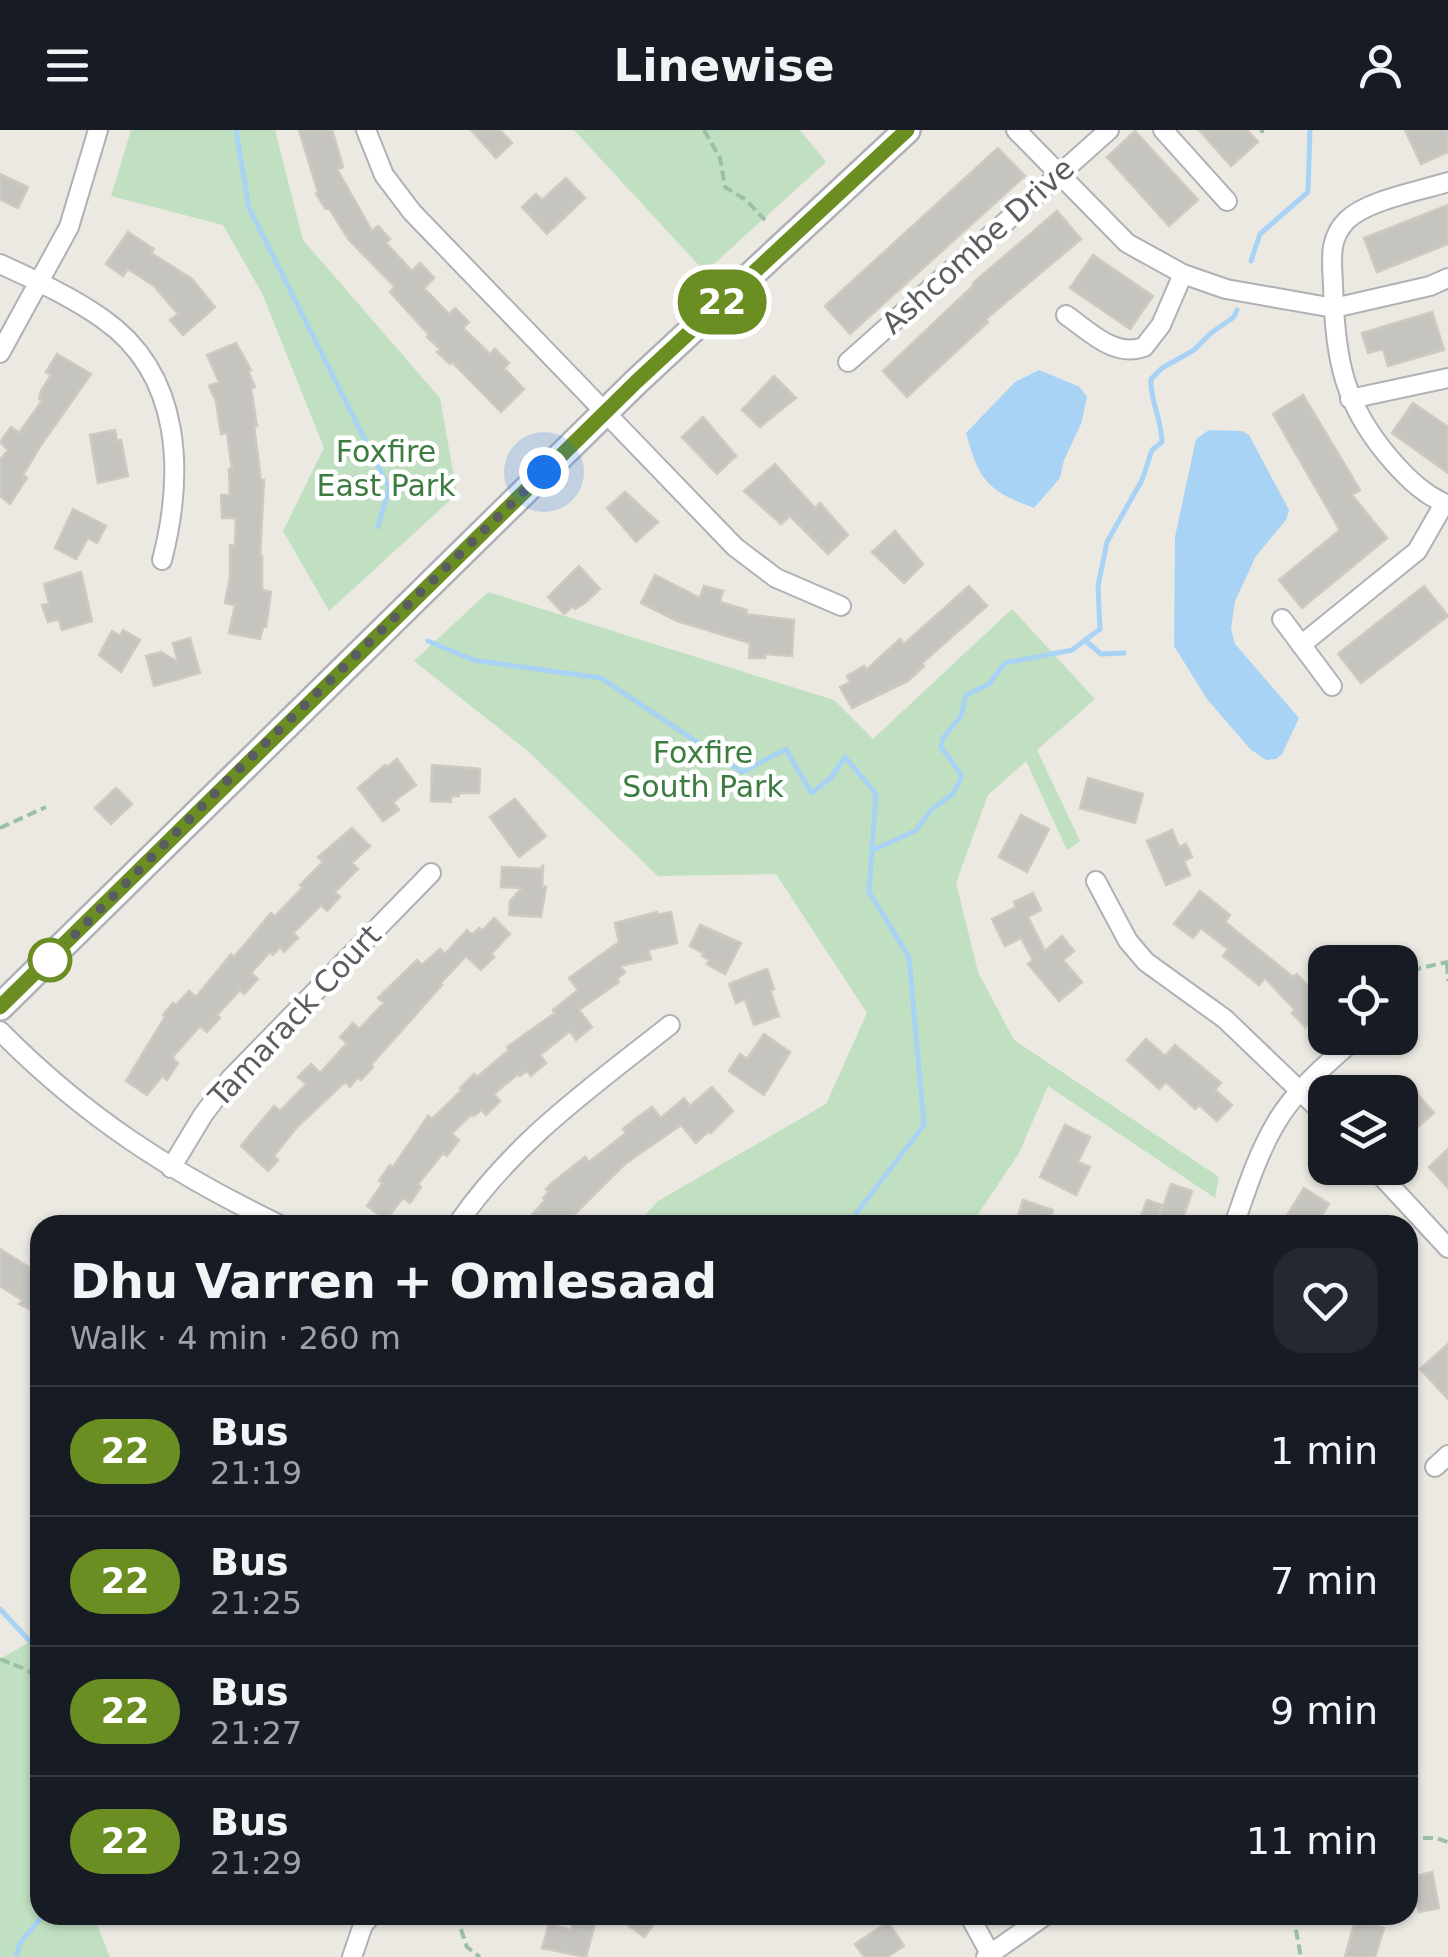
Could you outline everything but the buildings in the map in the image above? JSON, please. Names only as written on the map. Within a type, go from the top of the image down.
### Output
[{"type":"main road","points":[[0,1007],[605,412],[907,130]]},
{"type":"street","points":[[0,353],[69,226],[98,130]]},
{"type":"street","points":[[366,130],[384,175],[412,212],[749,559],[776,578],[841,606]]},
{"type":"street","points":[[1016,130],[1126,243],[1183,274],[1226,289],[1334,308],[1430,286],[1448,278]]},
{"type":"street","name":"Ashcombe Drive","points":[[848,362],[1109,130]]},
{"type":"street","points":[[1163,130],[1227,201]]},
{"type":"street","points":[[1301,645],[1417,551],[1446,504],[1415,486],[1382,450],[1350,399],[1339,358],[1332,243],[1348,220],[1368,207],[1448,182]]},
{"type":"street","points":[[0,264],[106,320],[142,358],[158,387],[172,423],[176,463],[174,516],[162,560]]},
{"type":"street","points":[[1066,314],[1110,346],[1135,351],[1144,347],[1161,325],[1183,274]]},
{"type":"street","points":[[1350,399],[1448,378]]},
{"type":"street","points":[[1282,619],[1332,686]]},
{"type":"street","name":"Tamarack Court","points":[[171,1168],[230,1079],[431,872]]},
{"type":"street","points":[[1096,882],[1128,941],[1146,962],[1225,1019],[1308,1096]]},
{"type":"street","points":[[464,1215],[522,1145],[670,1025]]},
{"type":"street","points":[[0,1031],[100,1121],[171,1168],[261,1215]]},
{"type":"street","points":[[1238,1215],[1262,1149],[1278,1119],[1338,1055]]},
{"type":"street","points":[[1390,1185],[1417,1215]]},
{"type":"street","points":[[1418,1216],[1448,1248]]},
{"type":"street","points":[[352,1957],[364,1925]]},
{"type":"street","points":[[974,1925],[990,1956],[1032,1925]]},
{"type":"path","points":[[704,130],[720,158],[726,187],[765,220]]},
{"type":"path","points":[[0,828],[46,807]]},
{"type":"path","points":[[1418,969],[1447,963],[1448,981]]},
{"type":"path","points":[[0,1660],[30,1672]]},
{"type":"path","points":[[1418,1838],[1448,1842]]},
{"type":"path","points":[[460,1925],[468,1947],[480,1957]]},
{"type":"path","points":[[1295,1925],[1301,1957]]},
{"type":"green space","name":"Foxfire East Park","points":[[131,130],[275,130],[303,240],[440,398],[457,494],[329,611],[283,531],[324,448],[262,293],[223,225],[111,196]]},
{"type":"green space","points":[[574,130],[800,130],[826,162],[705,272]]},
{"type":"green space","name":"Foxfire South Park","points":[[488,592],[834,700],[873,739],[1012,609],[1095,699],[1037,750],[1080,841],[1067,850],[1026,761],[988,795],[956,883],[978,972],[1014,1040],[1219,1177],[1215,1198],[1048,1086],[1019,1153],[978,1215],[645,1215],[658,1201],[826,1104],[867,1013],[776,874],[658,876],[529,752],[414,661]]},
{"type":"green space","points":[[30,1642],[30,1925],[97,1925],[110,1957],[0,1957],[0,1659]]},
{"type":"water","points":[[1039,370],[1080,387],[1087,397],[1060,478],[1034,508],[1006,496],[988,482],[976,463],[966,433],[1015,382]]},
{"type":"water","points":[[1209,430],[1242,431],[1249,435],[1289,510],[1286,520],[1256,556],[1235,601],[1231,629],[1235,644],[1299,718],[1276,759],[1266,760],[1250,749],[1207,699],[1174,646],[1175,537],[1196,439]]},
{"type":"waterway","points":[[236,130],[249,208],[389,488],[378,527]]},
{"type":"waterway","points":[[1251,261],[1260,234],[1308,192],[1310,130]]},
{"type":"waterway","points":[[873,850],[915,831],[933,808],[953,794],[962,776],[941,747],[943,738],[961,716],[966,695],[989,684],[1005,663],[1072,650],[1100,629],[1098,586],[1107,542],[1142,480],[1152,450],[1162,442],[1151,379],[1194,350],[1234,317],[1237,310]]},
{"type":"waterway","points":[[428,641],[473,660],[601,678],[742,772],[786,749],[811,793],[831,778],[845,757],[876,794],[869,892],[909,957],[924,1125],[855,1215]]},
{"type":"waterway","points":[[1087,642],[1101,654],[1124,653]]},
{"type":"waterway","points":[[0,1609],[30,1641]]},
{"type":"waterway","points":[[16,1957],[20,1943],[35,1925]]},
{"type":"bus line","name":"22","points":[[0,1007],[636,382],[907,130]]},
{"type":"route","points":[[50,960],[544,472]]}]
